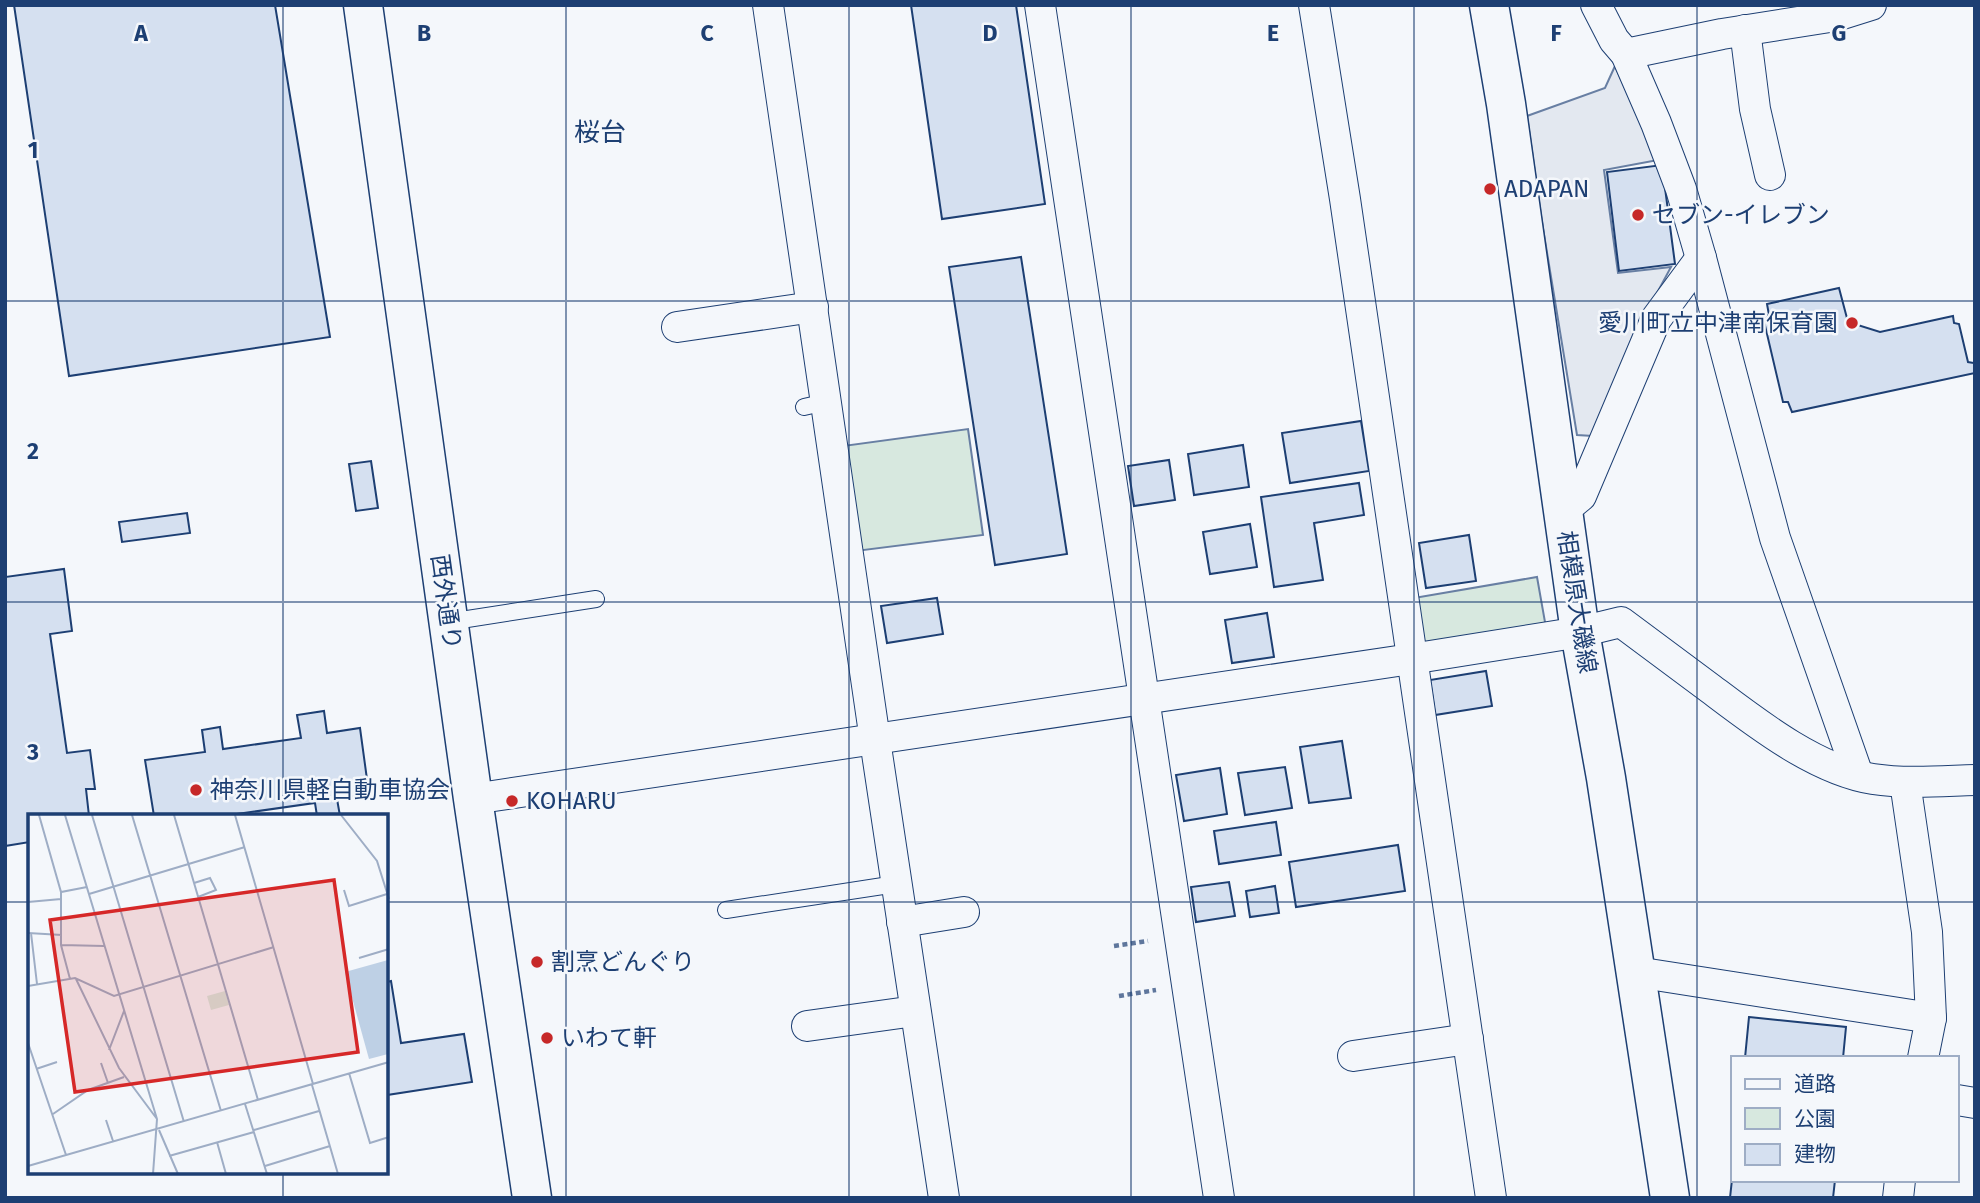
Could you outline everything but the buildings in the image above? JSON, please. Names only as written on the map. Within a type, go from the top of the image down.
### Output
[{"type":"main road","name":"西外通り","points":[[363,5],[473,799],[532,1198]]},
{"type":"main road","name":"相模原大磯線","points":[[1489,5],[1506,104],[1580,632],[1606,778],[1670,1198]]},
{"type":"street","points":[[768,5],[813,307],[815,405],[874,740],[944,1198]]},
{"type":"street","points":[[1040,5],[1219,1198]]},
{"type":"street","points":[[1314,5],[1345,199],[1491,1198]]},
{"type":"street","points":[[1596,5],[1614,40],[1626,54],[1681,189],[1775,538],[1858,775]]},
{"type":"street","points":[[1626,54],[1745,30],[1836,16],[1871,5]]},
{"type":"street","points":[[1745,30],[1755,109],[1770,175]]},
{"type":"street","points":[[1564,510],[1581,496],[1656,319],[1701,258]]},
{"type":"street","points":[[677,327],[813,307]]},
{"type":"street","points":[[473,799],[1411,659],[1580,632],[1621,622],[1759,725],[1788,744],[1836,768],[1871,779],[1905,782],[1975,780]]},
{"type":"street","points":[[1905,782],[1927,932],[1931,1018],[1923,1056]]},
{"type":"street","points":[[902,922],[964,912]]},
{"type":"street","points":[[1636,972],[1931,1018]]},
{"type":"street","points":[[807,1027],[915,1010]]},
{"type":"street","points":[[1353,1056],[1468,1039]]},
{"type":"lane","points":[[448,622],[596,599]]},
{"type":"lane","points":[[726,910],[896,884]]},
{"type":"green space","points":[[968,429],[983,535],[856,551],[843,446]]},
{"type":"green space","points":[[1537,577],[1545,622],[1542,628],[1420,647],[1408,599]]},
{"type":"shaded area","points":[[1615,66],[1658,160],[1604,170],[1618,273],[1671,267],[1635,334],[1593,436],[1577,435],[1527,116],[1605,88]]},
{"type":"place","name":"ADAPAN","points":[[1490,189]]},
{"type":"place","name":"セブン-イレブン","points":[[1638,215]]},
{"type":"place","name":"愛川町立中津南保育園","points":[[1852,323]]},
{"type":"place","name":"神奈川県軽自動車協会","points":[[196,790]]},
{"type":"place","name":"KOHARU","points":[[512,801]]},
{"type":"place","name":"割烹どんぐり","points":[[537,962]]},
{"type":"place","name":"いわて軒","points":[[547,1038]]},
{"type":"district","name":"桜台","points":[[600,132]]}]
